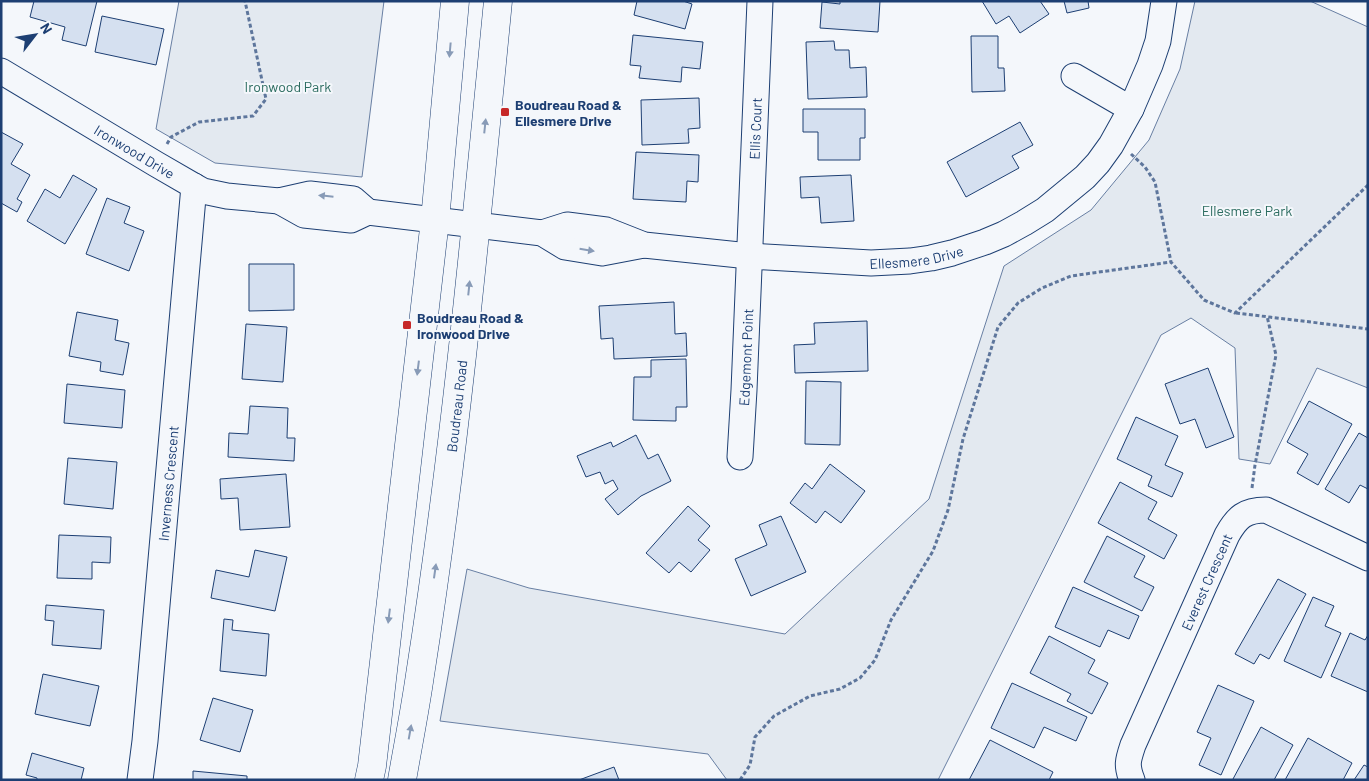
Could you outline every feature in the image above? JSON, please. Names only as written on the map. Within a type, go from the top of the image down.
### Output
[{"type":"main road","points":[[369,780],[435,220],[455,1]]},
{"type":"main road","name":"Boudreau Road","points":[[402,780],[420,675],[448,471],[476,226],[498,1]]},
{"type":"street","name":"Ellis Court","points":[[749,256],[760,1]]},
{"type":"street","name":"Ellesmere Drive","points":[[435,220],[542,233],[567,225],[606,230],[644,245],[749,256],[889,262],[931,258],[952,253],[1004,234],[1038,214],[1085,177],[1098,163],[1131,109],[1153,57],[1158,41],[1164,1]]},
{"type":"street","name":"Ironwood Drive","points":[[1,71],[203,190],[227,196],[280,201],[310,194],[353,199],[368,212],[435,220]]},
{"type":"street","points":[[1074,76],[1131,109]]},
{"type":"street","name":"Inverness Crescent","points":[[140,780],[194,186]]},
{"type":"street","name":"Edgemont Point","points":[[740,457],[749,256]]},
{"type":"street","points":[[1249,512],[1266,510],[1368,558]]},
{"type":"street","name":"Everest Crescent","points":[[1132,780],[1128,770],[1128,763],[1133,745],[1227,535],[1238,518],[1249,512]]},
{"type":"path","points":[[156,164],[171,137],[199,122],[253,116],[266,99],[245,1]]},
{"type":"path","points":[[1125,150],[1138,159],[1155,182],[1171,262],[1204,300],[1235,313],[1368,329]]},
{"type":"path","points":[[1235,313],[1368,185]]},
{"type":"path","points":[[740,780],[750,765],[755,737],[774,716],[810,696],[840,689],[860,678],[875,660],[891,620],[933,552],[948,510],[963,439],[998,327],[1018,303],[1042,288],[1071,276],[1171,262]]},
{"type":"path","points":[[1249,512],[1255,464],[1276,355],[1267,316]]},
{"type":"green space","name":"Ironwood Park","points":[[179,1],[384,1],[362,177],[215,163],[156,129]]},
{"type":"green space","name":"Ellesmere Park","points":[[1195,1],[1310,1],[1368,27],[1368,388],[1317,368],[1270,464],[1239,459],[1235,348],[1191,318],[1161,335],[938,780],[727,780],[708,754],[440,721],[467,569],[529,588],[785,634],[929,499],[1004,266],[1091,210],[1149,140],[1180,69]]},
{"type":"building","points":[[34,1],[97,1],[86,46],[62,40],[65,27],[30,17]]},
{"type":"building","points":[[637,1],[683,1],[692,4],[685,29],[634,15]]},
{"type":"building","points":[[840,1],[880,1],[878,32],[820,28],[822,2],[840,4]]},
{"type":"building","points":[[982,1],[1040,1],[1049,14],[1020,33],[1009,16],[996,24]]},
{"type":"building","points":[[1064,1],[1088,1],[1089,8],[1067,13]]},
{"type":"building","points":[[102,16],[164,29],[156,65],[95,52]]},
{"type":"building","points":[[633,35],[703,42],[700,69],[682,67],[681,82],[639,78],[641,66],[630,65]]},
{"type":"building","points":[[971,36],[998,36],[998,68],[1004,68],[1005,91],[972,92]]},
{"type":"building","points":[[834,41],[835,50],[849,50],[850,68],[866,67],[867,97],[808,99],[806,42]]},
{"type":"building","points":[[699,98],[700,128],[688,129],[689,143],[642,145],[641,100]]},
{"type":"building","points":[[803,109],[865,109],[865,138],[860,138],[860,160],[818,160],[818,132],[803,132]]},
{"type":"building","points":[[1020,122],[1033,145],[1012,156],[1019,168],[966,197],[947,162]]},
{"type":"building","points":[[1,132],[23,144],[11,164],[30,175],[17,199],[22,202],[17,212],[1,203]]},
{"type":"building","points":[[636,152],[699,155],[698,182],[687,181],[686,202],[633,199]]},
{"type":"building","points":[[73,175],[97,189],[65,244],[27,221],[45,189],[60,198]]},
{"type":"building","points":[[851,175],[854,221],[821,223],[819,197],[801,198],[800,177]]},
{"type":"building","points":[[107,198],[130,207],[124,223],[144,231],[129,271],[86,254]]},
{"type":"building","points":[[249,264],[294,264],[294,310],[249,311]]},
{"type":"building","points":[[674,302],[675,334],[686,333],[687,356],[614,359],[613,338],[601,339],[599,306]]},
{"type":"building","points":[[77,312],[118,320],[115,340],[129,343],[123,375],[100,371],[101,362],[69,356]]},
{"type":"building","points":[[867,321],[868,371],[795,373],[794,345],[815,344],[814,323]]},
{"type":"building","points":[[246,324],[287,327],[283,382],[242,379]]},
{"type":"building","points":[[686,359],[687,407],[676,407],[676,421],[633,420],[634,377],[651,377],[651,360]]},
{"type":"building","points":[[1208,368],[1234,437],[1206,448],[1195,419],[1180,424],[1165,384]]},
{"type":"building","points":[[806,381],[841,382],[840,445],[805,444]]},
{"type":"building","points":[[67,384],[125,390],[122,428],[64,423]]},
{"type":"building","points":[[1309,401],[1352,424],[1318,485],[1297,473],[1308,454],[1287,442]]},
{"type":"building","points":[[250,406],[288,408],[287,438],[295,438],[294,461],[228,457],[229,433],[248,434]]},
{"type":"building","points":[[1136,417],[1178,436],[1165,465],[1183,473],[1172,497],[1148,486],[1152,476],[1117,459]]},
{"type":"building","points":[[1359,433],[1368,438],[1368,489],[1360,485],[1349,503],[1325,489]]},
{"type":"building","points":[[636,435],[648,459],[658,454],[671,481],[641,496],[618,515],[605,499],[618,489],[613,480],[605,484],[600,472],[586,477],[577,456],[611,442],[613,447]]},
{"type":"building","points":[[68,458],[117,462],[113,509],[64,504]]},
{"type":"building","points":[[830,464],[865,491],[841,523],[825,511],[816,523],[790,503],[805,483],[812,489]]},
{"type":"building","points":[[286,474],[290,527],[240,530],[238,498],[221,499],[220,479]]},
{"type":"building","points":[[1120,482],[1157,502],[1148,519],[1177,535],[1164,559],[1098,523]]},
{"type":"building","points":[[688,506],[710,526],[698,540],[710,550],[691,572],[679,562],[669,573],[646,553]]},
{"type":"building","points":[[781,516],[806,572],[751,596],[735,559],[767,545],[759,525]]},
{"type":"building","points":[[59,535],[111,537],[110,563],[92,562],[92,579],[57,578]]},
{"type":"building","points":[[1107,536],[1145,556],[1134,577],[1154,587],[1142,611],[1084,582]]},
{"type":"building","points":[[255,550],[287,557],[275,611],[211,598],[216,570],[249,577]]},
{"type":"building","points":[[1278,579],[1306,594],[1269,659],[1260,654],[1254,664],[1235,654]]},
{"type":"building","points":[[1073,587],[1139,616],[1129,639],[1108,630],[1100,647],[1055,627]]},
{"type":"building","points":[[1313,597],[1334,606],[1325,626],[1341,633],[1321,678],[1284,661]]},
{"type":"building","points":[[46,605],[104,610],[101,649],[52,645],[54,621],[45,620]]},
{"type":"building","points":[[224,619],[233,620],[232,630],[269,634],[266,676],[220,671]]},
{"type":"building","points":[[1350,633],[1365,640],[1368,635],[1368,692],[1331,676]]},
{"type":"building","points":[[1049,636],[1095,660],[1088,673],[1108,683],[1092,714],[1067,701],[1071,694],[1030,673]]},
{"type":"building","points":[[43,674],[99,686],[90,726],[35,714]]},
{"type":"building","points":[[1012,683],[1087,717],[1076,741],[1044,727],[1034,748],[991,728]]},
{"type":"building","points":[[1218,685],[1254,701],[1221,775],[1199,765],[1211,738],[1197,732]]},
{"type":"building","points":[[213,698],[253,710],[240,752],[200,740]]},
{"type":"building","points":[[1261,727],[1293,745],[1274,780],[1233,779]]},
{"type":"building","points":[[1308,738],[1352,763],[1343,780],[1285,780]]},
{"type":"building","points":[[990,740],[1053,772],[1049,780],[969,780]]},
{"type":"building","points":[[32,753],[84,768],[81,780],[37,780],[37,778],[26,775]]},
{"type":"building","points":[[1364,765],[1368,767],[1368,780],[1354,780]]},
{"type":"building","points":[[614,767],[619,780],[579,780]]},
{"type":"building","points":[[193,771],[247,776],[247,780],[193,780]]},
{"type":"place","name":"Boudreau Road & Ellesmere Drive","points":[[505,112]]},
{"type":"place","name":"Boudreau Road & Ironwood Drive","points":[[407,325]]}]
